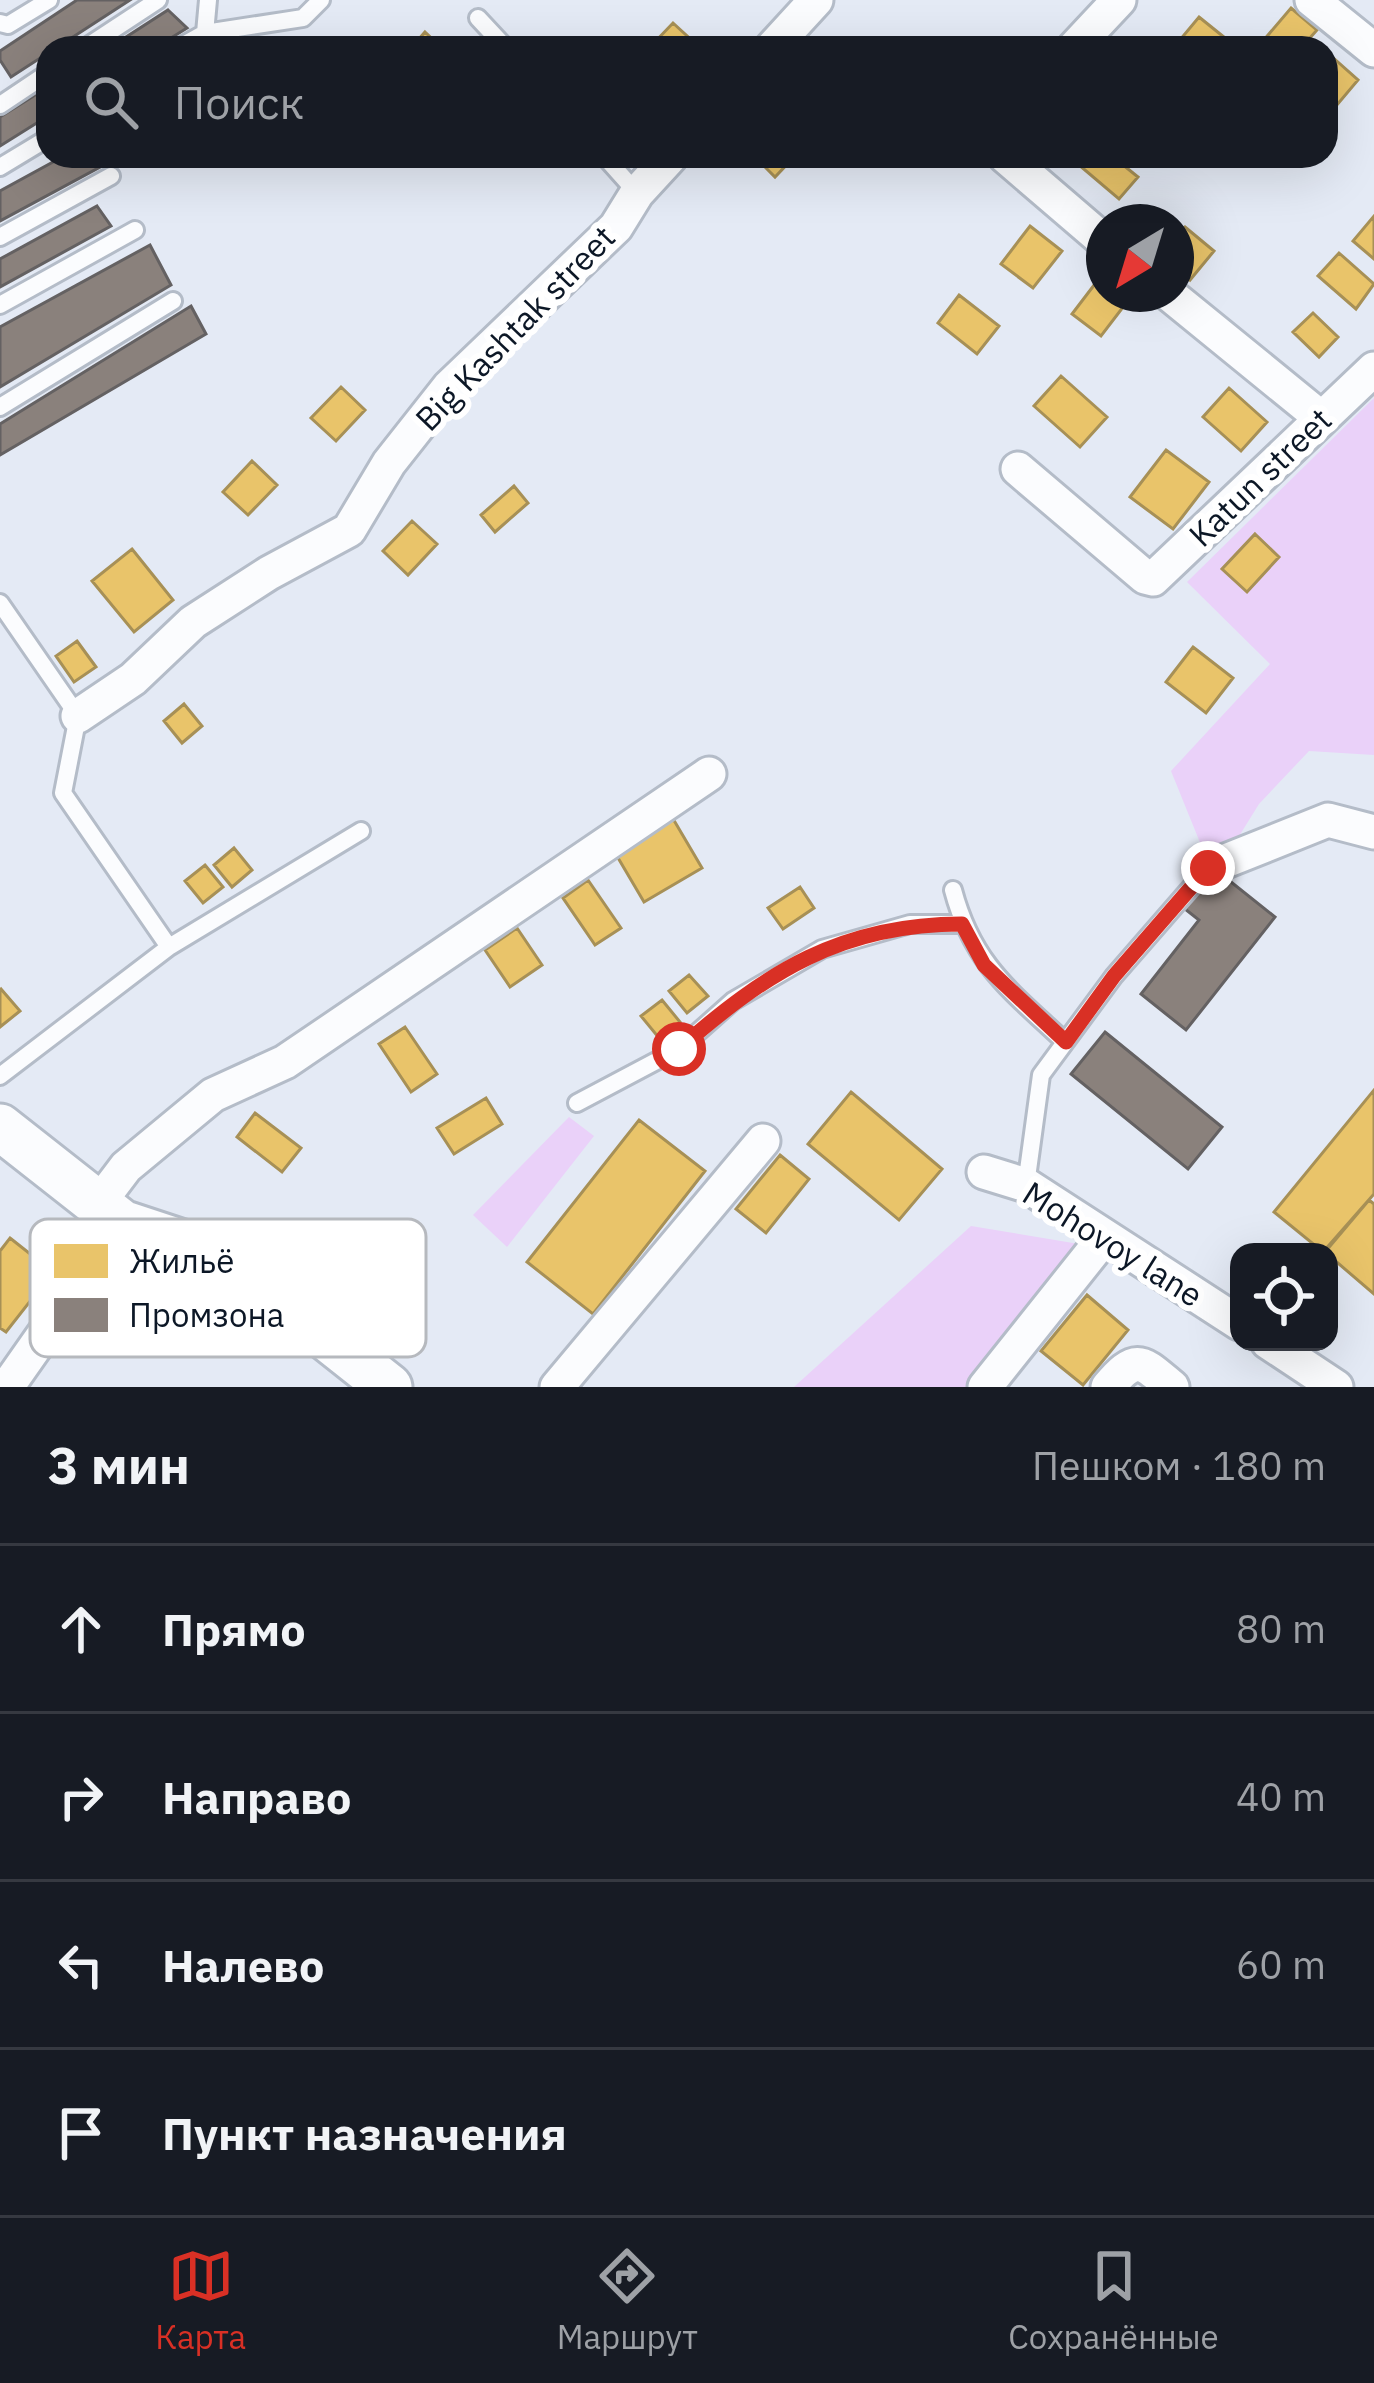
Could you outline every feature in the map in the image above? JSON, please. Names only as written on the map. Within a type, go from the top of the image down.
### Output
[{"type":"street","points":[[783,36],[816,0]]},
{"type":"street","points":[[1085,36],[1119,0]]},
{"type":"street","points":[[1312,0],[1374,50]]},
{"type":"street","name":"Big Kashtak street","points":[[78,716],[133,680],[193,622],[269,573],[349,530],[388,463],[448,387],[616,227],[660,168]]},
{"type":"street","points":[[1019,168],[1086,226]]},
{"type":"street","points":[[1191,312],[1320,417]]},
{"type":"street","name":"Katun street","points":[[1018,469],[1145,577],[1154,579],[1374,370]]},
{"type":"street","points":[[107,1219],[126,1167],[213,1095],[286,1062],[709,774]]},
{"type":"street","points":[[1208,868],[1328,820],[1374,832]]},
{"type":"street","points":[[0,1127],[110,1214],[123,1219]]},
{"type":"street","points":[[557,1387],[764,1141]]},
{"type":"street","name":"Mohovoy lane","points":[[983,1172],[1026,1186],[1230,1317]]},
{"type":"street","points":[[985,1387],[1095,1250]]},
{"type":"street","points":[[8,1387],[30,1350]]},
{"type":"street","points":[[1282,1351],[1336,1387]]},
{"type":"street","points":[[351,1357],[389,1387]]},
{"type":"street","points":[[1108,1387],[1126,1365],[1134,1363],[1143,1364],[1172,1387]]},
{"type":"lane","points":[[0,23],[8,25],[50,0]]},
{"type":"lane","points":[[104,36],[158,0]]},
{"type":"lane","points":[[205,33],[208,0]]},
{"type":"lane","points":[[200,36],[303,18],[321,0]]},
{"type":"lane","points":[[478,18],[495,36]]},
{"type":"lane","points":[[0,105],[36,81]]},
{"type":"lane","points":[[0,167],[36,145]]},
{"type":"lane","points":[[615,168],[637,193]]},
{"type":"lane","points":[[0,237],[111,176]]},
{"type":"lane","points":[[0,304],[135,230]]},
{"type":"lane","points":[[0,406],[173,302]]},
{"type":"lane","points":[[0,603],[78,716],[63,793],[169,947]]},
{"type":"lane","points":[[0,1076],[169,947],[361,831]]},
{"type":"lane","points":[[1026,1186],[1041,1075],[1114,976],[1208,868]]},
{"type":"lane","points":[[953,890],[962,924],[984,965],[1066,1042]]},
{"type":"lane","points":[[577,1103],[679,1049],[733,1001],[822,950],[910,924],[962,924]]},
{"type":"shaded area","points":[[1374,398],[1374,755],[1309,751],[1259,804],[1228,854],[1201,845],[1171,771],[1270,664],[1187,582]]},
{"type":"shaded area","points":[[569,1117],[594,1136],[507,1247],[473,1215]]},
{"type":"shaded area","points":[[971,1226],[1079,1244],[967,1387],[794,1387]]},
{"type":"building: Жильё","points":[[1291,8],[1317,30],[1312,36],[1267,36]]},
{"type":"building: Жильё","points":[[1199,17],[1223,36],[1183,36]]},
{"type":"building: Жильё","points":[[673,23],[687,36],[661,36]]},
{"type":"building: Жильё","points":[[1338,62],[1358,80],[1338,104]]},
{"type":"building: Жильё","points":[[1083,168],[1127,168],[1138,177],[1119,199]]},
{"type":"building: Жильё","points":[[1374,216],[1374,259],[1353,241]]},
{"type":"building: Жильё","points":[[1030,226],[1062,251],[1033,288],[1001,264]]},
{"type":"building: Жильё","points":[[1194,234],[1214,251],[1194,275]]},
{"type":"building: Жильё","points":[[1339,253],[1374,284],[1356,309],[1318,276]]},
{"type":"building: Жильё","points":[[959,295],[999,326],[977,354],[938,323]]},
{"type":"building: Жильё","points":[[1086,296],[1086,312],[1119,312],[1101,336],[1072,314]]},
{"type":"building: Жильё","points":[[1313,313],[1338,337],[1319,357],[1293,332]]},
{"type":"building: Жильё","points":[[1061,376],[1107,417],[1080,447],[1034,406]]},
{"type":"building: Жильё","points":[[341,387],[365,410],[336,441],[311,418]]},
{"type":"building: Жильё","points":[[1229,388],[1267,422],[1241,451],[1203,417]]},
{"type":"building: Жильё","points":[[1166,450],[1209,482],[1173,529],[1130,497]]},
{"type":"building: Жильё","points":[[252,461],[277,485],[248,515],[223,492]]},
{"type":"building: Жильё","points":[[514,486],[528,503],[495,532],[481,515]]},
{"type":"building: Жильё","points":[[412,521],[437,544],[408,575],[383,551]]},
{"type":"building: Жильё","points":[[1255,534],[1279,557],[1247,592],[1222,569]]},
{"type":"building: Жильё","points":[[132,549],[173,600],[134,632],[92,581]]},
{"type":"building: Жильё","points":[[77,641],[96,667],[74,682],[56,656]]},
{"type":"building: Жильё","points":[[1193,647],[1233,678],[1206,713],[1166,682]]},
{"type":"building: Жильё","points":[[184,704],[202,726],[182,743],[164,721]]},
{"type":"building: Жильё","points":[[672,817],[702,868],[644,902],[614,851]]},
{"type":"building: Жильё","points":[[234,848],[252,870],[232,887],[214,865]]},
{"type":"building: Жильё","points":[[205,865],[223,887],[203,903],[185,881]]},
{"type":"building: Жильё","points":[[588,880],[621,928],[595,945],[563,898]]},
{"type":"building: Жильё","points":[[800,887],[814,908],[783,929],[768,908]]},
{"type":"building: Жильё","points":[[517,928],[542,965],[510,987],[485,950]]},
{"type":"building: Жильё","points":[[689,975],[708,996],[687,1013],[669,991]]},
{"type":"building: Жильё","points":[[0,990],[20,1011],[0,1027]]},
{"type":"building: Жильё","points":[[662,1000],[680,1022],[659,1038],[641,1016]]},
{"type":"building: Жильё","points":[[405,1027],[437,1074],[411,1092],[379,1044]]},
{"type":"building: Жильё","points":[[1374,1090],[1374,1194],[1331,1243],[1312,1243],[1274,1212]]},
{"type":"building: Жильё","points":[[851,1092],[942,1169],[899,1220],[808,1144]]},
{"type":"building: Жильё","points":[[486,1098],[502,1124],[454,1154],[437,1128]]},
{"type":"building: Жильё","points":[[255,1113],[301,1148],[282,1172],[237,1137]]},
{"type":"building: Жильё","points":[[639,1120],[705,1171],[593,1314],[527,1262]]},
{"type":"building: Жильё","points":[[780,1155],[809,1179],[766,1233],[736,1209]]},
{"type":"building: Жильё","points":[[1369,1200],[1374,1204],[1374,1294],[1338,1263],[1338,1243],[1333,1243]]},
{"type":"building: Жильё","points":[[10,1238],[30,1254],[30,1301],[6,1332],[0,1328],[0,1251]]},
{"type":"building: Жильё","points":[[1087,1295],[1128,1330],[1083,1385],[1041,1351]]},
{"type":"building: Промзона","points":[[77,0],[130,0],[74,36],[36,36],[36,61],[11,77],[0,51]]},
{"type":"building: Промзона","points":[[168,10],[187,28],[174,36],[128,36]]},
{"type":"building: Промзона","points":[[36,94],[36,124],[0,146],[0,117]]},
{"type":"building: Промзона","points":[[42,168],[98,168],[0,221],[0,191]]},
{"type":"building: Промзона","points":[[97,206],[111,226],[0,287],[0,259]]},
{"type":"building: Промзона","points":[[150,245],[171,285],[0,387],[0,327]]},
{"type":"building: Промзона","points":[[191,306],[206,334],[0,455],[0,424]]},
{"type":"building: Промзона","points":[[1216,870],[1275,917],[1186,1030],[1141,994],[1199,920],[1185,909]]},
{"type":"building: Промзона","points":[[1105,1032],[1222,1127],[1188,1169],[1071,1074]]},
{"type":"route","points":[[679,1049],[733,1001],[785,969],[822,950],[910,924],[962,924],[984,965],[1066,1042],[1114,976],[1208,868]]}]
